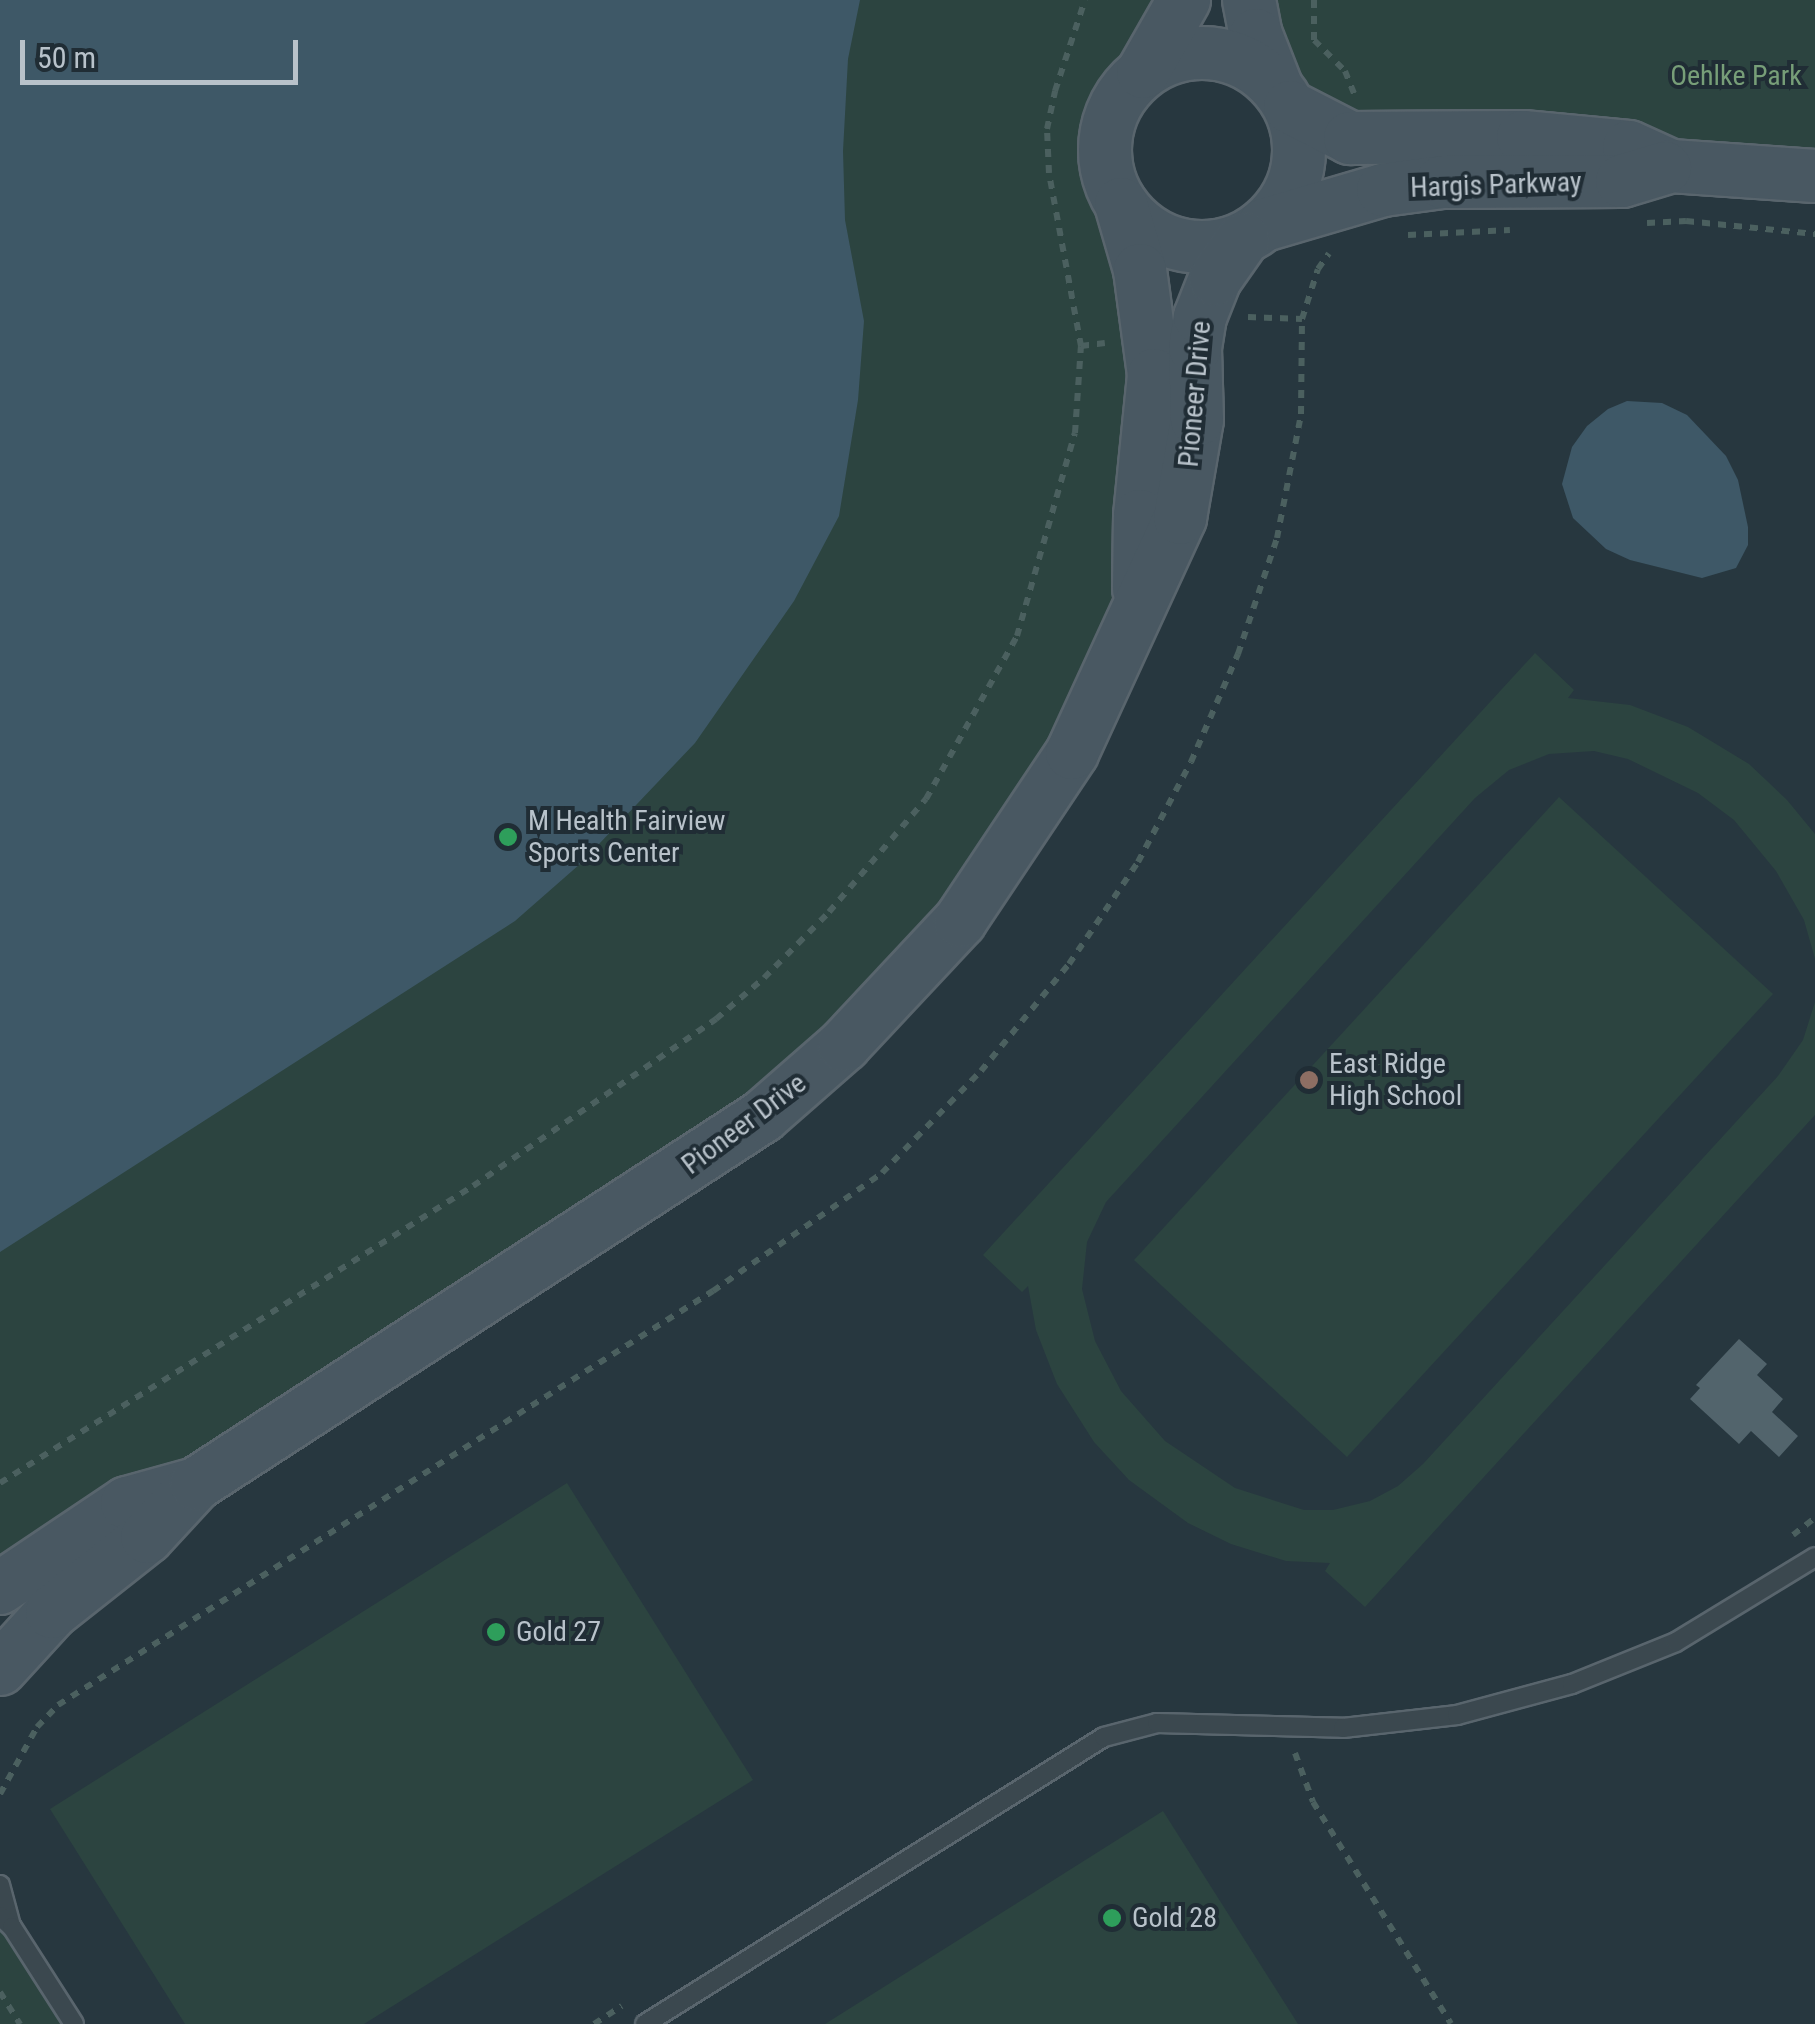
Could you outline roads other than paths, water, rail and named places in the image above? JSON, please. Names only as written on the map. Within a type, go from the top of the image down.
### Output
[{"type":"street","points":[[1184,0],[1143,72],[1118,100],[1106,135],[1108,172],[1121,204],[1144,228],[1172,243],[1202,248],[1254,232],[1290,193],[1299,165],[1299,135],[1256,35],[1249,0]]},
{"type":"street","points":[[1143,72],[1167,58],[1194,53],[1222,54],[1248,64],[1283,96]]},
{"type":"street","name":"Hargis Parkway","points":[[1283,96],[1350,138],[1523,137],[1629,147],[1671,166],[1815,176]]},
{"type":"street","name":"Hargis Parkway","points":[[1254,232],[1382,190],[1442,182],[1622,181],[1671,166]]},
{"type":"street","name":"Pioneer Drive","points":[[1121,204],[1143,287],[1154,374],[1140,516],[1139,610]]},
{"type":"street","name":"Pioneer Drive","points":[[0,1669],[52,1612],[147,1537],[196,1484],[764,1116],[844,1045],[960,921],[1072,752],[1180,518],[1196,420],[1200,318],[1215,280],[1254,232]]},
{"type":"street","name":"Pioneer Drive","points":[[0,1588],[127,1503],[196,1484]]},
{"type":"lane","points":[[645,2024],[1104,1736],[1157,1722],[1344,1728],[1457,1715],[1572,1684],[1676,1642],[1815,1556]]},
{"type":"lane","points":[[0,1884],[6,1922],[74,2024]]},
{"type":"water","points":[[0,0],[860,0],[848,59],[843,151],[845,220],[864,321],[858,400],[839,516],[794,601],[695,743],[580,864],[515,921],[0,1252]]},
{"type":"water","points":[[1627,401],[1662,403],[1687,415],[1726,456],[1738,480],[1748,527],[1748,545],[1736,568],[1702,578],[1630,560],[1606,549],[1573,518],[1562,484],[1572,447],[1587,426],[1608,409]]},
{"type":"place","name":"M Health Fairview Sports Center","points":[[508,837]]},
{"type":"place","name":"East Ridge High School","points":[[1309,1080]]},
{"type":"place","name":"Gold 27","points":[[496,1632]]},
{"type":"place","name":"Gold 28","points":[[1112,1918]]},
{"type":"park label","name":"Oehlke Park","points":[[1736,76]]}]
